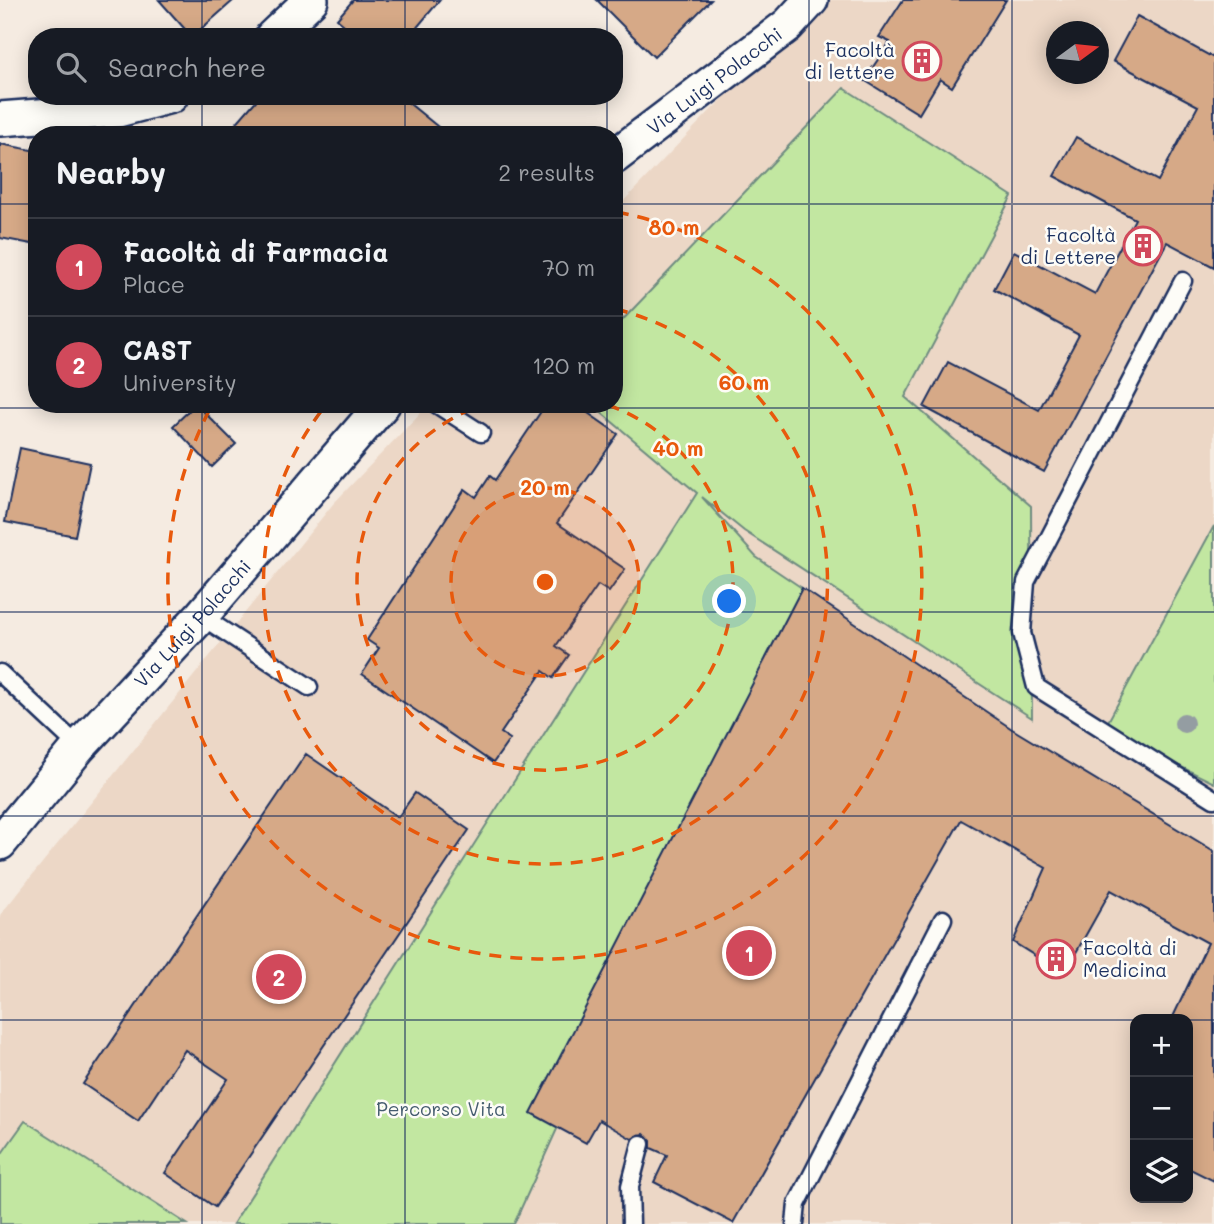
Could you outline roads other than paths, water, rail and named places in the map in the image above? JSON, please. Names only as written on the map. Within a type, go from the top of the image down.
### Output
[{"type":"street","points":[[281,28],[311,0]]},
{"type":"street","name":"Via Luigi Polacchi","points":[[623,150],[788,25],[811,0]]},
{"type":"street","points":[[0,119],[118,110],[137,105]]},
{"type":"street","name":"Via Luigi Polacchi","points":[[0,843],[79,747],[201,615],[375,413]]},
{"type":"lane","points":[[1183,281],[1026,582],[1022,633],[1037,687],[1214,799]]},
{"type":"lane","points":[[450,413],[481,433]]},
{"type":"lane","points":[[201,615],[309,687]]},
{"type":"lane","points":[[0,673],[79,747]]},
{"type":"lane","points":[[795,1224],[797,1204],[943,919]]},
{"type":"lane","points":[[631,1224],[630,1185],[641,1144]]},
{"type":"place","name":"Facoltà di lettere","points":[[922,61]]},
{"type":"place","name":"Facoltà di Lettere","points":[[1143,246]]},
{"type":"place","name":"Facoltà di Farmacia","points":[[749,953]]},
{"type":"place","name":"Facoltà di Medicina","points":[[1056,959]]},
{"type":"place","name":"CAST","points":[[279,977]]},
{"type":"park label","name":"Percorso Vita","points":[[441,1109]]}]
